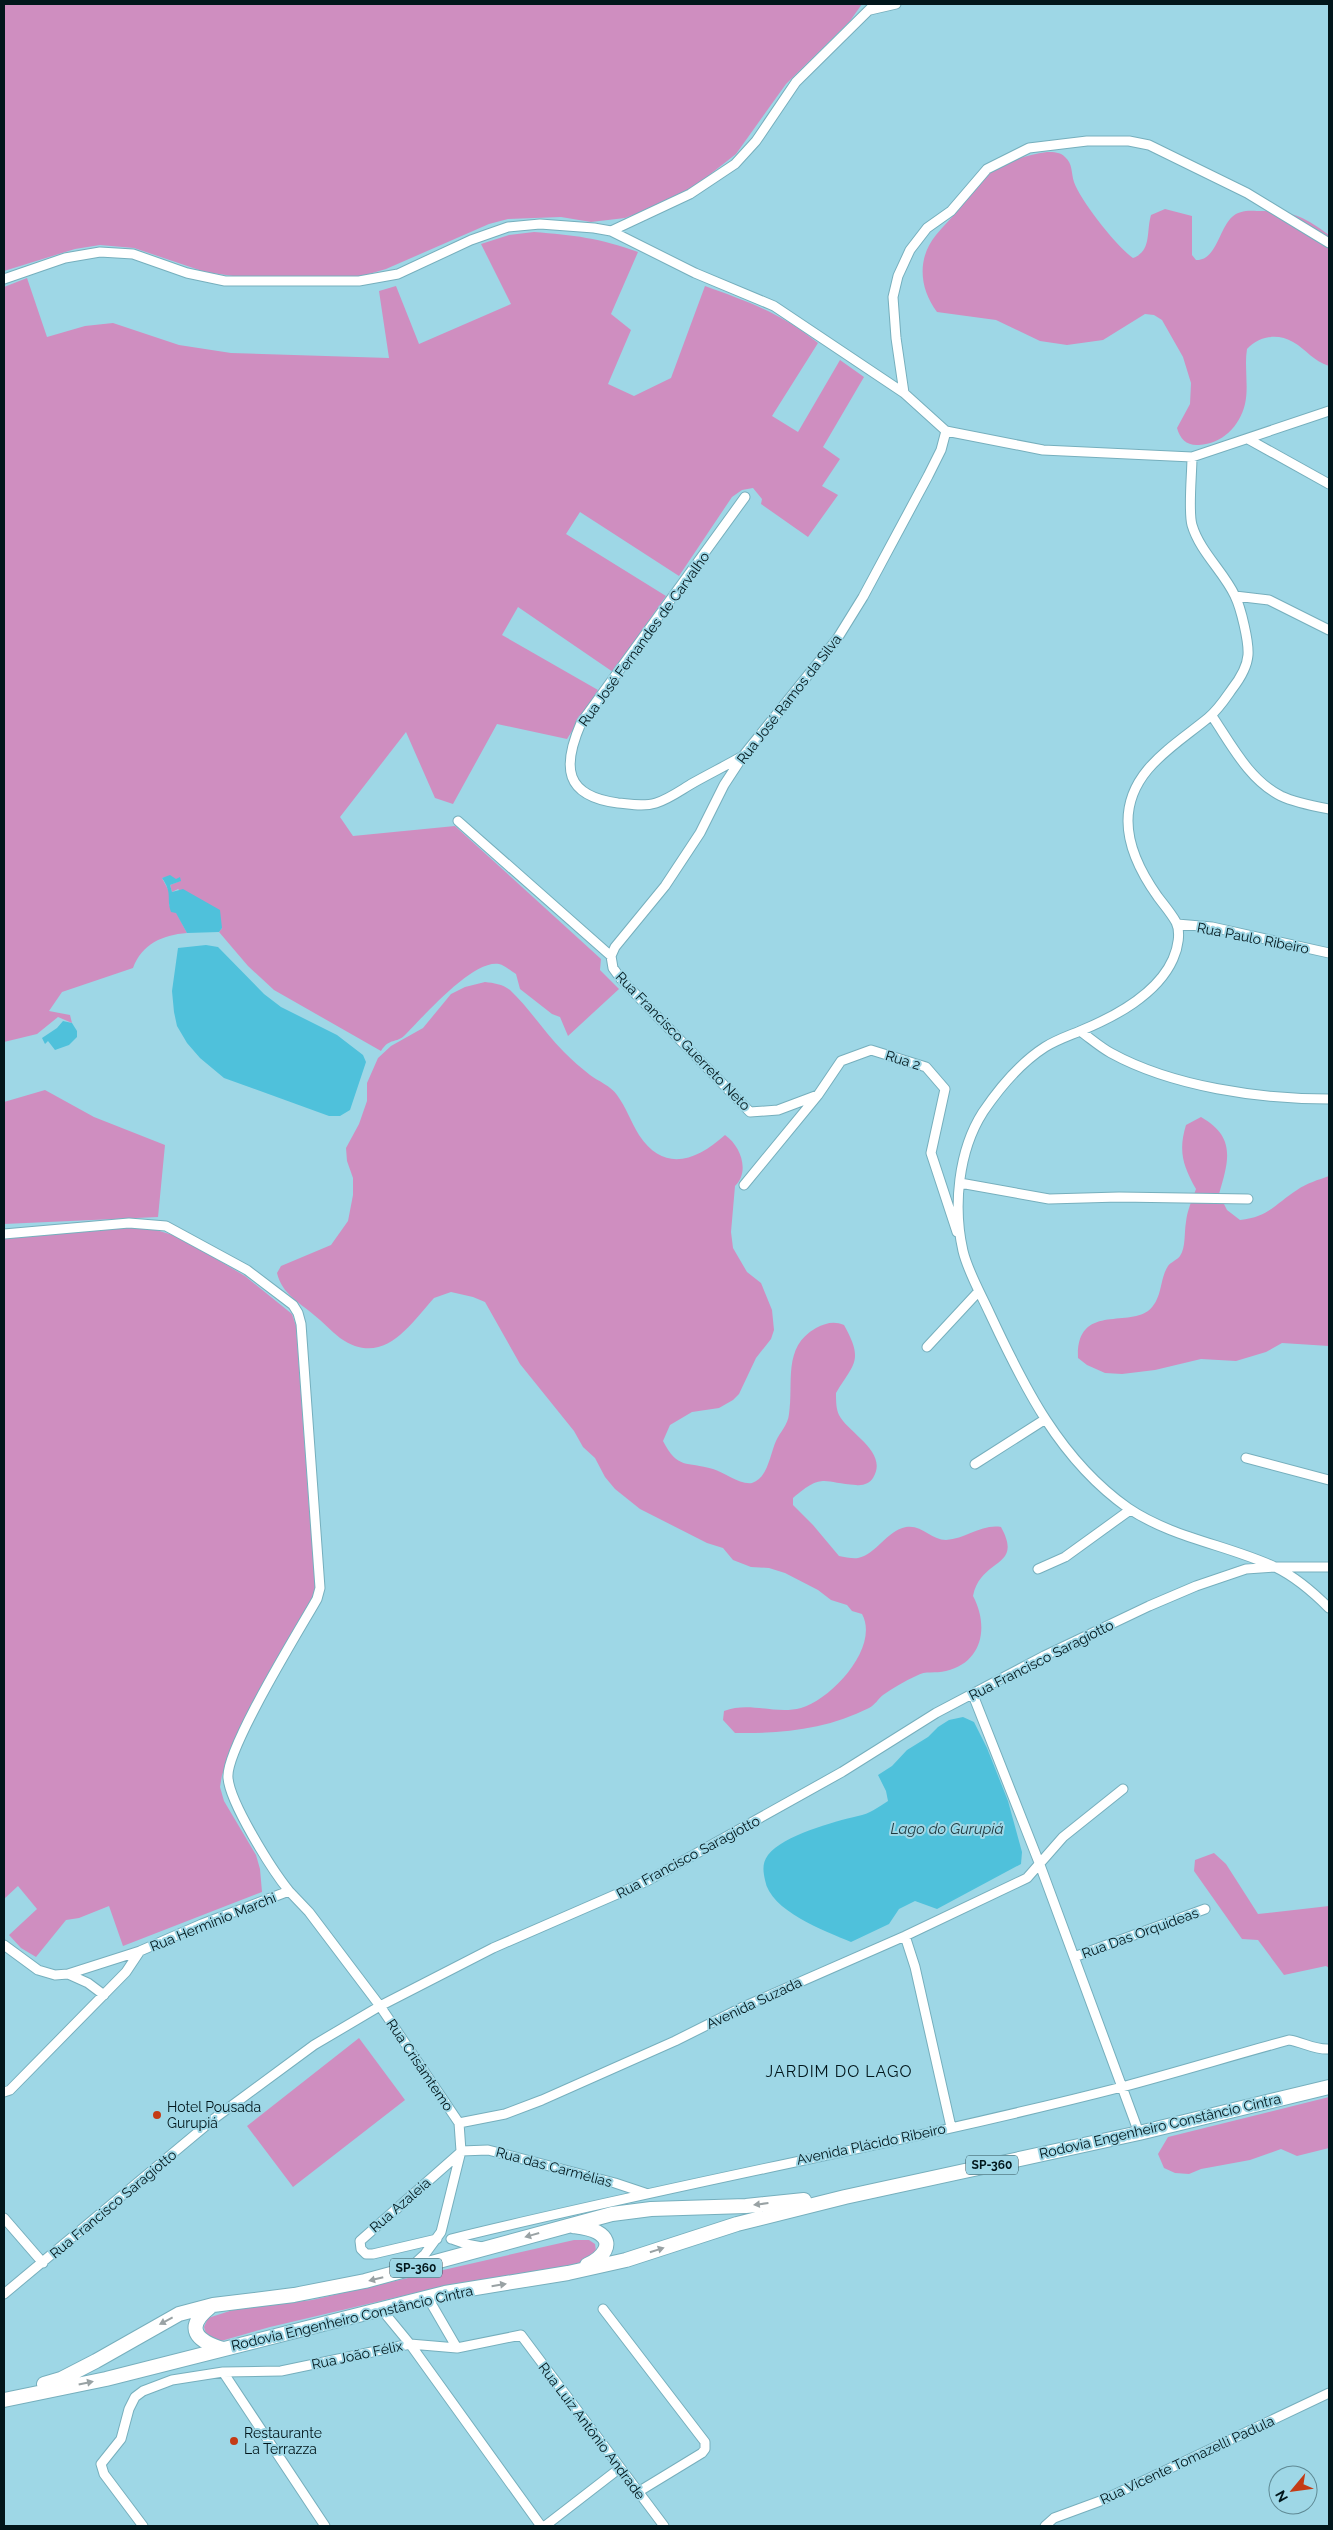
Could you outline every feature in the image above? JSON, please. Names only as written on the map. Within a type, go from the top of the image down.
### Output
[{"type":"main road","name":"Rodovia Engenheiro Constâncio Cintra","points":[[4,2400],[106,2379],[428,2298],[568,2273],[626,2260],[737,2224],[845,2197],[1140,2133],[1329,2087]]},
{"type":"main road","name":"Rodovia Engenheiro Constâncio Cintra","points":[[4,2396],[61,2379],[179,2314],[213,2304],[294,2296],[406,2271],[612,2214],[651,2209],[746,2206],[845,2197]]},
{"type":"main road","points":[[568,2225],[599,2233],[606,2247],[599,2260],[568,2273]]},
{"type":"main road","points":[[213,2304],[198,2316],[195,2323],[196,2332],[201,2340],[223,2349]]},
{"type":"street","points":[[611,231],[690,194],[734,164],[756,141],[796,82],[872,7],[896,4]]},
{"type":"street","points":[[904,393],[896,338],[893,297],[898,276],[910,250],[927,228],[951,211],[987,169],[1029,148],[1087,141],[1129,141],[1149,145],[1246,193],[1329,243]]},
{"type":"street","points":[[4,279],[65,258],[100,252],[133,254],[187,273],[225,281],[359,281],[398,274],[471,240],[508,227],[540,224],[611,231],[695,273],[774,306],[904,393],[946,431],[1044,450],[1192,457],[1329,411]]},
{"type":"street","name":"Rua José Ramos da Silva","points":[[612,956],[615,947],[664,886],[695,840],[724,785],[743,756],[837,639],[863,597],[941,450],[946,431]]},
{"type":"street","points":[[1248,439],[1329,484]]},
{"type":"street","points":[[1192,457],[1192,524],[1213,566],[1235,596],[1248,656],[1241,678],[1212,716],[1174,743],[1154,762],[1140,781],[1130,802],[1128,825],[1133,851],[1146,880],[1177,924],[1178,941],[1173,960],[1162,977],[1142,996],[1117,1014],[1049,1044],[1027,1059],[1004,1084],[981,1116],[967,1146],[960,1183],[959,1216],[964,1253],[979,1291],[1022,1380],[1044,1420],[1087,1474],[1130,1510],[1184,1534],[1274,1567],[1299,1581],[1329,1608]]},
{"type":"street","name":"Rua José Fernandes de Carvalho","points":[[743,756],[667,799],[639,805],[596,800],[584,793],[576,784],[571,772],[569,759],[582,724],[745,498]]},
{"type":"street","points":[[1235,596],[1269,600],[1329,630]]},
{"type":"street","points":[[1212,716],[1239,758],[1266,786],[1281,796],[1329,809]]},
{"type":"street","name":"Rua Francisco Guerreto Neto","points":[[458,821],[612,956],[613,968],[621,979],[750,1112],[778,1110],[818,1094]]},
{"type":"street","name":"Rua Paulo Ribeiro","points":[[1177,924],[1212,926],[1329,953]]},
{"type":"street","points":[[1080,1031],[1111,1053],[1157,1072],[1189,1082],[1284,1097],[1329,1099]]},
{"type":"street","name":"Rua 2","points":[[744,1185],[818,1094],[841,1062],[871,1050],[926,1067],[945,1089],[931,1153],[964,1253]]},
{"type":"street","points":[[960,1183],[1048,1199],[1119,1197],[1248,1200]]},
{"type":"street","points":[[4,1234],[129,1224],[166,1226],[247,1270],[293,1305],[298,1313],[301,1324],[320,1588],[317,1599],[253,1713],[228,1767],[230,1790],[263,1854],[289,1891]]},
{"type":"street","points":[[927,1347],[979,1291]]},
{"type":"street","points":[[975,1464],[1044,1420]]},
{"type":"street","points":[[1246,1458],[1329,1480]]},
{"type":"street","points":[[1038,1569],[1065,1557],[1130,1510]]},
{"type":"street","name":"Rua Francisco Saragiotto","points":[[4,2294],[215,2118],[314,2045],[380,2006],[493,1948],[647,1881],[842,1772],[936,1713],[1044,1656],[1196,1586],[1246,1569],[1329,1567]]},
{"type":"street","points":[[973,1695],[1040,1864],[1140,2133]]},
{"type":"street","name":"Avenida Suzada","points":[[460,2123],[505,2114],[542,2100],[675,2041],[742,2006],[905,1936],[1027,1878],[1063,1837],[1087,1815],[1124,1789]]},
{"type":"street","name":"Rua Herminio Marchi","points":[[4,1945],[38,1970],[55,1975],[68,1974],[140,1951],[202,1924],[289,1891],[309,1912],[380,2006]]},
{"type":"street","name":"Rua Das Orquideas","points":[[1074,1957],[1205,1909]]},
{"type":"street","points":[[905,1936],[915,1967],[951,2127]]},
{"type":"street","name":"Rua Herminio Marchi","points":[[4,2092],[10,2090],[104,1995],[126,1972],[140,1951]]},
{"type":"street","points":[[68,1974],[88,1983],[104,1995]]},
{"type":"street","name":"Rua Crisâmtemo","points":[[380,2006],[460,2123]]},
{"type":"street","name":"Avenida Plácido Ribeiro","points":[[451,2239],[1122,2087],[1289,2040],[1300,2041],[1308,2047],[1329,2049]]},
{"type":"street","points":[[406,2271],[439,2236],[461,2152],[460,2123]]},
{"type":"street","name":"Rua das Carmélias","points":[[461,2152],[488,2150],[615,2183],[646,2194]]},
{"type":"street","name":"Rua Azaleia","points":[[439,2236],[373,2254],[366,2254],[361,2249],[360,2241],[461,2152]]},
{"type":"street","points":[[4,2218],[43,2263]]},
{"type":"street","points":[[439,2236],[489,2248]]},
{"type":"street","points":[[428,2298],[457,2348]]},
{"type":"street","points":[[603,2309],[705,2442],[702,2453],[638,2492]]},
{"type":"street","points":[[382,2310],[410,2344],[541,2526]]},
{"type":"street","name":"Rua João Félix","points":[[142,2526],[104,2474],[101,2464],[121,2439],[127,2424],[129,2409],[135,2397],[143,2391],[172,2380],[222,2372],[281,2371],[410,2344],[457,2348],[521,2335]]},
{"type":"street","name":"Rua Luiz Antônio Andrade","points":[[521,2335],[664,2526]]},
{"type":"street","points":[[222,2372],[325,2526]]},
{"type":"street","name":"Rua Vicente Tomazelli Padula","points":[[1045,2526],[1054,2518],[1103,2500],[1329,2393]]},
{"type":"street","points":[[546,2526],[620,2468]]},
{"type":"shaded area","points":[[4,4],[862,4],[850,21],[786,84],[736,154],[694,187],[660,205],[625,218],[591,222],[561,217],[508,219],[489,224],[386,269],[362,276],[233,276],[205,272],[134,248],[100,245],[75,249],[4,271]]},
{"type":"shaded area","points":[[1047,152],[1059,153],[1068,160],[1074,182],[1091,211],[1109,234],[1133,258],[1139,255],[1146,246],[1151,215],[1165,209],[1192,216],[1192,255],[1196,260],[1203,259],[1213,250],[1228,222],[1234,215],[1243,211],[1288,213],[1311,223],[1329,235],[1329,366],[1287,339],[1268,337],[1257,341],[1247,349],[1246,397],[1239,420],[1229,432],[1215,441],[1195,445],[1185,441],[1177,428],[1190,404],[1191,383],[1183,357],[1162,320],[1154,315],[1145,314],[1103,340],[1067,345],[1040,341],[996,320],[937,312],[931,303],[924,283],[923,263],[930,244],[959,209],[971,188],[980,178],[1012,161],[1029,155]]},
{"type":"shaded area","points":[[534,232],[586,238],[611,243],[638,252],[611,314],[631,330],[608,384],[634,396],[671,378],[705,286],[778,316],[818,343],[772,416],[798,432],[840,360],[864,377],[823,447],[840,459],[822,486],[838,495],[808,537],[761,504],[762,499],[753,488],[742,490],[732,497],[679,576],[580,512],[566,534],[666,596],[613,672],[518,607],[502,635],[598,690],[567,739],[497,724],[453,804],[435,798],[406,732],[340,817],[353,836],[455,826],[601,959],[600,970],[619,989],[568,1036],[560,1017],[552,1014],[520,989],[516,974],[499,964],[488,965],[476,970],[449,991],[402,1038],[390,1042],[381,1051],[274,990],[248,966],[219,932],[222,928],[178,889],[172,892],[170,885],[180,881],[167,877],[162,878],[171,895],[169,905],[176,912],[187,933],[169,936],[154,942],[142,953],[133,968],[62,992],[49,1011],[70,1015],[72,1023],[58,1017],[37,1034],[4,1042],[4,287],[27,278],[47,337],[85,326],[113,323],[179,345],[231,353],[389,358],[379,291],[396,286],[419,344],[511,304],[481,244],[509,235]]},
{"type":"shaded area","points":[[485,982],[495,983],[510,990],[567,1055],[590,1075],[608,1086],[623,1104],[639,1135],[659,1155],[670,1159],[692,1156],[714,1144],[725,1135],[731,1140],[742,1159],[742,1174],[735,1186],[731,1232],[733,1248],[747,1272],[761,1283],[772,1310],[774,1330],[771,1339],[756,1358],[739,1394],[719,1408],[692,1412],[670,1425],[663,1441],[668,1450],[673,1456],[684,1463],[713,1469],[742,1482],[752,1483],[757,1480],[765,1471],[776,1441],[786,1425],[790,1402],[792,1366],[798,1345],[805,1336],[820,1326],[833,1323],[844,1325],[854,1347],[855,1354],[852,1368],[836,1393],[837,1410],[844,1422],[872,1452],[876,1460],[877,1469],[872,1480],[864,1485],[817,1482],[793,1498],[793,1505],[839,1556],[851,1558],[865,1556],[893,1533],[906,1527],[917,1528],[936,1538],[946,1540],[987,1528],[1001,1527],[1007,1540],[1007,1550],[999,1563],[984,1575],[977,1584],[973,1596],[981,1619],[981,1631],[975,1651],[968,1660],[946,1671],[920,1674],[887,1692],[869,1708],[837,1721],[787,1731],[735,1733],[723,1720],[724,1711],[743,1707],[782,1710],[801,1708],[813,1703],[839,1683],[859,1656],[864,1641],[866,1627],[862,1614],[852,1611],[847,1605],[831,1600],[818,1590],[785,1573],[769,1568],[751,1567],[733,1560],[723,1548],[707,1543],[640,1509],[615,1489],[605,1477],[595,1458],[583,1447],[574,1431],[520,1364],[485,1302],[451,1292],[434,1298],[405,1331],[394,1340],[382,1346],[369,1348],[355,1346],[340,1338],[283,1287],[277,1273],[281,1266],[331,1245],[348,1221],[353,1195],[353,1178],[347,1161],[346,1148],[359,1124],[367,1101],[367,1083],[378,1058],[391,1046],[423,1028],[451,994],[465,987]]},
{"type":"shaded area","points":[[45,1090],[94,1117],[165,1145],[158,1217],[4,1224],[4,1102]]},
{"type":"shaded area","points":[[1201,1117],[1220,1133],[1225,1141],[1227,1160],[1219,1194],[1227,1210],[1240,1220],[1265,1213],[1301,1188],[1329,1176],[1329,1346],[1282,1343],[1266,1352],[1236,1361],[1201,1359],[1155,1370],[1122,1374],[1105,1373],[1087,1365],[1078,1358],[1080,1341],[1085,1330],[1093,1324],[1104,1320],[1139,1315],[1148,1311],[1156,1301],[1165,1271],[1180,1256],[1183,1248],[1187,1214],[1196,1189],[1185,1165],[1182,1143],[1186,1125]]},
{"type":"shaded area","points":[[121,1228],[150,1228],[179,1237],[245,1276],[292,1314],[296,1326],[309,1507],[317,1585],[314,1596],[246,1718],[222,1775],[220,1787],[224,1801],[256,1855],[260,1869],[262,1892],[123,1946],[109,1906],[79,1918],[66,1920],[36,1957],[21,1948],[9,1935],[37,1909],[18,1886],[4,1899],[4,1239]]},
{"type":"shaded area","points":[[1214,1853],[1226,1864],[1258,1914],[1329,1906],[1329,1968],[1326,1966],[1284,1975],[1258,1940],[1242,1939],[1194,1871],[1195,1860]]},
{"type":"shaded area","points":[[359,2038],[405,2100],[293,2187],[247,2126]]},
{"type":"shaded area","points":[[1329,2097],[1329,2148],[1297,2156],[1281,2149],[1250,2160],[1201,2169],[1189,2174],[1175,2173],[1164,2168],[1158,2154],[1168,2137]]},
{"type":"shaded area","points":[[574,2240],[589,2240],[595,2244],[596,2251],[586,2261],[574,2265],[520,2276],[453,2284],[270,2327],[221,2341],[207,2337],[204,2327],[208,2318],[236,2309],[312,2300]]},
{"type":"water","points":[[170,875],[176,879],[180,877],[181,881],[170,885],[172,892],[183,889],[220,910],[222,928],[219,932],[187,933],[176,913],[171,912],[167,888],[162,878]]},
{"type":"water","points":[[206,945],[218,947],[264,994],[281,1007],[337,1035],[363,1055],[366,1062],[350,1110],[340,1116],[329,1116],[224,1078],[200,1058],[187,1043],[177,1026],[172,991],[178,948]]},
{"type":"water","points":[[63,1021],[72,1023],[77,1031],[77,1037],[69,1045],[55,1050],[48,1041],[45,1044],[42,1038],[57,1028]]},
{"type":"water","name":"Lago do Gurupiá","points":[[963,1717],[974,1722],[987,1748],[1008,1801],[1022,1852],[1021,1864],[937,1909],[915,1901],[899,1909],[889,1924],[851,1942],[814,1926],[777,1901],[769,1891],[763,1870],[766,1858],[775,1848],[785,1841],[810,1830],[866,1814],[888,1801],[886,1791],[878,1775],[892,1766],[907,1750],[928,1737],[938,1727],[949,1720]]},
{"type":"place","name":"Hotel Pousada Gurupiá","points":[[157,2115]]},
{"type":"place","name":"Restaurante La Terrazza","points":[[234,2441]]},
{"type":"district","name":"JARDIM DO LAGO","points":[[839,2071]]}]
